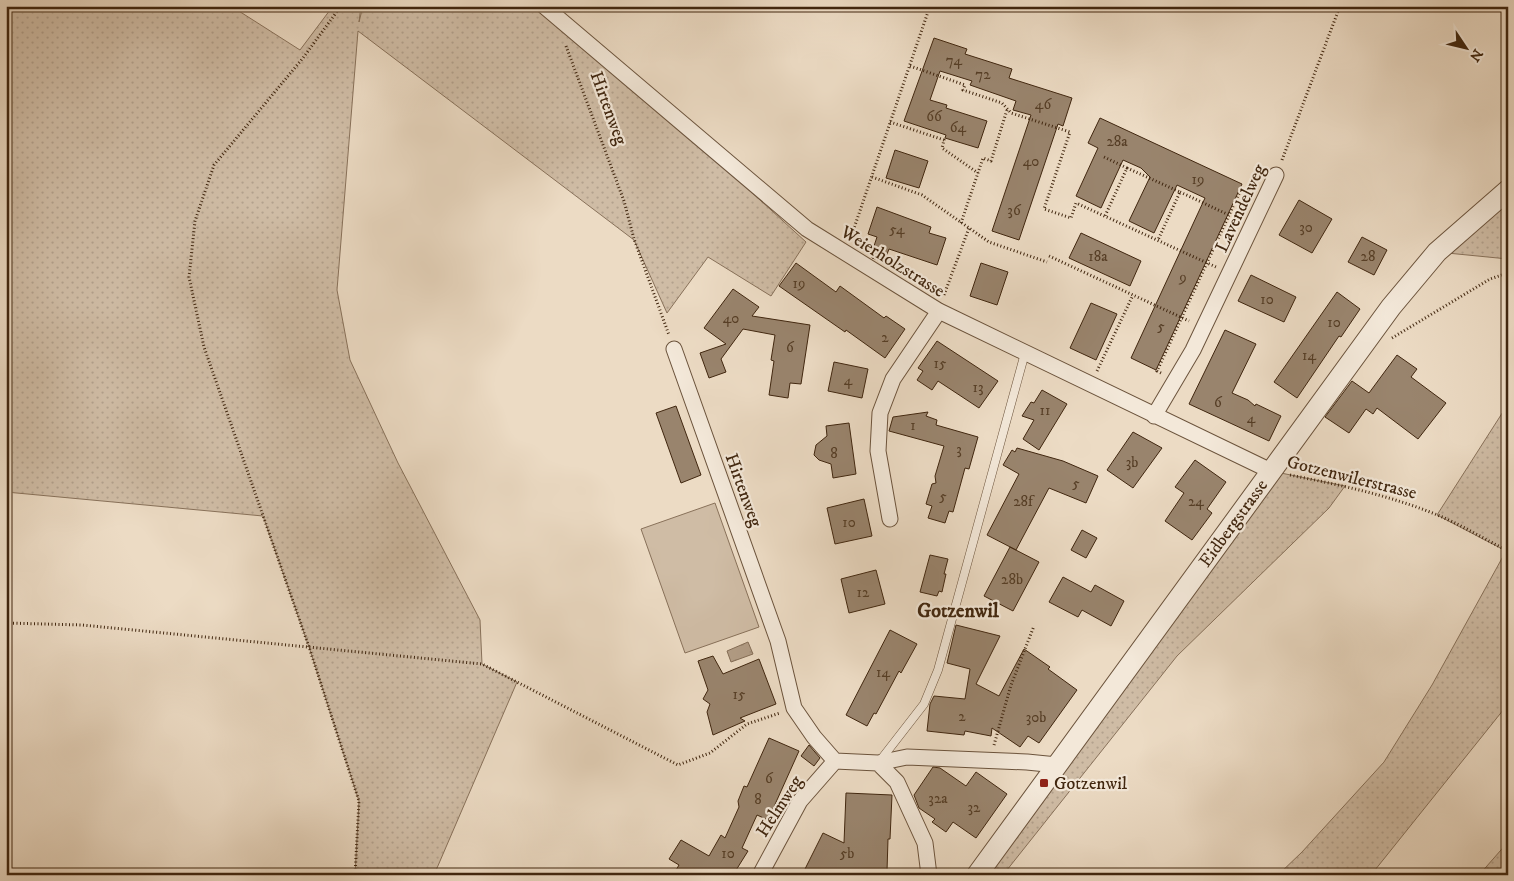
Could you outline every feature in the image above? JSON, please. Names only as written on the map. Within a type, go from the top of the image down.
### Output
[{"type":"street","name":"Weierholzstrasse","points":[[544,6],[800,223],[845,254],[939,311],[1271,471]]},
{"type":"street","name":"Lavendelweg","points":[[1154,416],[1193,350],[1276,175]]},
{"type":"street","name":"Eidbergstrasse","points":[[977,875],[1391,307],[1438,252],[1508,190]]},
{"type":"street","points":[[890,520],[878,451],[880,413],[893,379],[939,311]]},
{"type":"street","name":"Hirtenweg","points":[[674,349],[778,641],[794,708],[814,737],[835,761]]},
{"type":"street","points":[[835,761],[878,763],[908,758],[990,760],[1057,765]]},
{"type":"street","name":"Helmweg","points":[[760,875],[800,801],[835,761]]},
{"type":"street","points":[[878,763],[897,782],[925,843],[929,875]]},
{"type":"lane","points":[[878,763],[924,704],[938,670],[1025,354]]},
{"type":"path","points":[[341,6],[303,58],[214,164],[194,221],[189,277],[204,347],[309,647],[359,802],[355,875]]},
{"type":"path","points":[[845,254],[930,6]]},
{"type":"path","name":"Lavendelweg","points":[[1276,175],[1298,112],[1340,6]]},
{"type":"path","name":"Hirtenweg","points":[[564,42],[624,201],[634,239],[674,349]]},
{"type":"path","points":[[910,66],[965,85],[963,90],[1002,103],[1011,113],[1070,132],[1044,209],[1071,218],[1076,203],[1217,268]]},
{"type":"path","points":[[962,222],[983,158],[991,161],[1008,110]]},
{"type":"path","points":[[890,122],[944,140],[942,148],[978,174]]},
{"type":"path","points":[[1104,157],[1180,192],[1230,213],[1237,214]]},
{"type":"path","points":[[1105,216],[1127,168]]},
{"type":"path","points":[[872,177],[922,195],[989,242],[1047,262]]},
{"type":"path","points":[[1157,371],[1243,185]]},
{"type":"path","points":[[1158,240],[1180,192]]},
{"type":"path","points":[[939,311],[969,228]]},
{"type":"path","points":[[1050,256],[1191,322]]},
{"type":"path","points":[[1389,340],[1490,279],[1508,273]]},
{"type":"path","points":[[1090,384],[1133,295]]},
{"type":"path","name":"Gotzenwilerstrasse","points":[[1271,471],[1345,486],[1389,498],[1437,515],[1508,551]]},
{"type":"path","points":[[6,623],[82,625],[482,664],[678,765],[710,753],[747,724],[794,708]]},
{"type":"path","points":[[990,760],[1011,685],[1034,626]]},
{"type":"shaded area","points":[[6,6],[231,6],[300,50],[333,6],[361,6],[359,22],[363,6],[533,6],[736,178],[806,242],[771,296],[708,257],[667,313],[634,240],[358,31],[337,290],[350,360],[398,463],[480,620],[482,664],[517,682],[434,875],[355,875],[359,801],[309,647],[263,516],[6,492]]},
{"type":"shaded area","points":[[1508,190],[1508,259],[1437,252]]},
{"type":"shaded area","points":[[1508,404],[1508,704],[1371,875],[1278,875],[1302,852],[1384,762],[1432,685],[1506,551],[1437,515]]},
{"type":"shaded area","points":[[1271,471],[1345,486],[1329,508],[1177,656],[1003,875],[977,875]]},
{"type":"shaded area","points":[[715,503],[759,627],[685,653],[641,529]]},
{"type":"shaded area","points":[[1508,842],[1508,875],[1479,875]]},
{"type":"water","points":[[748,642],[753,654],[731,662],[727,651]]},
{"type":"building","points":[[934,38],[967,49],[965,54],[1012,69],[1009,78],[1072,98],[1063,126],[1058,124],[1019,240],[992,231],[1031,115],[1013,110],[1016,101],[970,85],[972,81],[940,71],[930,100],[947,105],[946,108],[987,121],[978,148],[945,138],[946,135],[904,121]]},
{"type":"building","points":[[1100,118],[1242,184],[1156,370],[1131,358],[1205,198],[1177,185],[1154,233],[1129,221],[1150,177],[1141,168],[1123,160],[1101,208],[1076,196],[1098,148],[1088,143]]},
{"type":"building","points":[[895,150],[928,161],[919,188],[886,178]]},
{"type":"building","points":[[1299,200],[1332,219],[1312,253],[1279,235]]},
{"type":"building","points":[[877,207],[931,227],[929,233],[946,238],[937,265],[889,249],[884,262],[872,258],[877,237],[868,234]]},
{"type":"building","points":[[1081,233],[1141,261],[1130,286],[1069,258]]},
{"type":"building","points":[[1362,237],[1387,250],[1374,275],[1348,262]]},
{"type":"building","points":[[796,263],[836,292],[840,286],[884,318],[886,316],[905,329],[885,358],[779,286]]},
{"type":"building","points":[[981,263],[1008,272],[997,305],[970,296]]},
{"type":"building","points":[[1251,275],[1296,297],[1284,322],[1238,301]]},
{"type":"building","points":[[733,289],[759,307],[752,316],[810,325],[801,384],[790,383],[788,398],[769,395],[774,361],[771,360],[775,335],[743,329],[721,359],[726,372],[709,378],[700,353],[726,344],[704,328]]},
{"type":"building","points":[[1337,292],[1360,309],[1341,337],[1339,336],[1297,398],[1274,382]]},
{"type":"building","points":[[1091,303],[1117,314],[1096,360],[1070,348]]},
{"type":"building","points":[[1225,330],[1256,344],[1232,393],[1248,400],[1255,406],[1256,404],[1281,416],[1269,441],[1189,404]]},
{"type":"building","points":[[937,341],[998,381],[979,408],[938,381],[932,390],[917,380],[923,371],[918,368]]},
{"type":"building","points":[[1397,355],[1417,369],[1411,377],[1446,403],[1418,439],[1377,408],[1373,414],[1366,409],[1349,433],[1325,417],[1352,381],[1369,393]]},
{"type":"building","points":[[834,362],[868,369],[862,398],[828,391]]},
{"type":"building","points":[[1042,390],[1067,404],[1039,450],[1023,439],[1034,420],[1022,416],[1031,402],[1034,403]]},
{"type":"building","points":[[676,406],[701,475],[681,483],[656,413]]},
{"type":"building","points":[[928,412],[926,416],[937,420],[936,425],[978,437],[969,469],[965,468],[953,512],[949,511],[945,523],[928,518],[932,506],[926,504],[932,484],[936,483],[935,476],[944,446],[889,431],[893,417]]},
{"type":"building","points":[[849,423],[856,474],[833,478],[831,464],[819,460],[814,455],[816,445],[827,436],[826,426]]},
{"type":"building","points":[[1133,432],[1162,448],[1133,488],[1107,470]]},
{"type":"building","points":[[1017,448],[1063,461],[1098,476],[1086,503],[1049,488],[1016,550],[987,535],[1019,474],[1003,465],[1012,450],[1015,452]]},
{"type":"building","points":[[1195,460],[1226,482],[1207,509],[1212,513],[1192,540],[1165,521],[1184,493],[1175,487]]},
{"type":"building","points":[[864,499],[872,536],[835,544],[827,508]]},
{"type":"building","points":[[1082,530],[1097,538],[1086,558],[1071,550]]},
{"type":"building","points":[[1010,547],[1039,562],[1013,611],[984,596]]},
{"type":"building","points":[[930,555],[948,559],[942,592],[939,591],[937,596],[920,592]]},
{"type":"building","points":[[876,570],[885,604],[849,613],[841,579]]},
{"type":"building","points":[[1063,577],[1091,592],[1095,585],[1124,601],[1111,626],[1082,610],[1078,617],[1049,602]]},
{"type":"building","points":[[956,625],[1000,636],[976,684],[999,696],[1024,649],[1050,667],[1048,669],[1077,690],[1039,743],[1028,736],[1020,747],[992,728],[991,736],[965,731],[964,735],[927,731],[930,704],[934,696],[965,699],[970,669],[947,663]]},
{"type":"building","points":[[890,630],[917,644],[867,726],[846,715]]},
{"type":"building","points":[[713,656],[723,674],[759,659],[776,704],[740,718],[745,721],[713,735],[707,712],[710,704],[703,699],[708,690],[698,661]]},
{"type":"building","points":[[769,738],[799,751],[768,820],[757,815],[742,848],[748,851],[733,875],[673,875],[679,865],[669,859],[681,840],[709,856],[721,835],[725,838],[739,807],[738,801],[744,786],[747,787]]},
{"type":"building","points":[[809,745],[820,758],[814,766],[801,756]]},
{"type":"building","points":[[933,767],[940,768],[966,786],[976,772],[1007,794],[976,838],[953,822],[946,832],[932,822],[935,819],[919,808],[914,795]]},
{"type":"building","points":[[846,793],[892,795],[887,871],[804,871],[823,833],[844,843]]},
{"type":"place","name":"Gotzenwil","points":[[1044,783]]},
{"type":"district","name":"Gotzenwil","points":[[958,610]]}]
